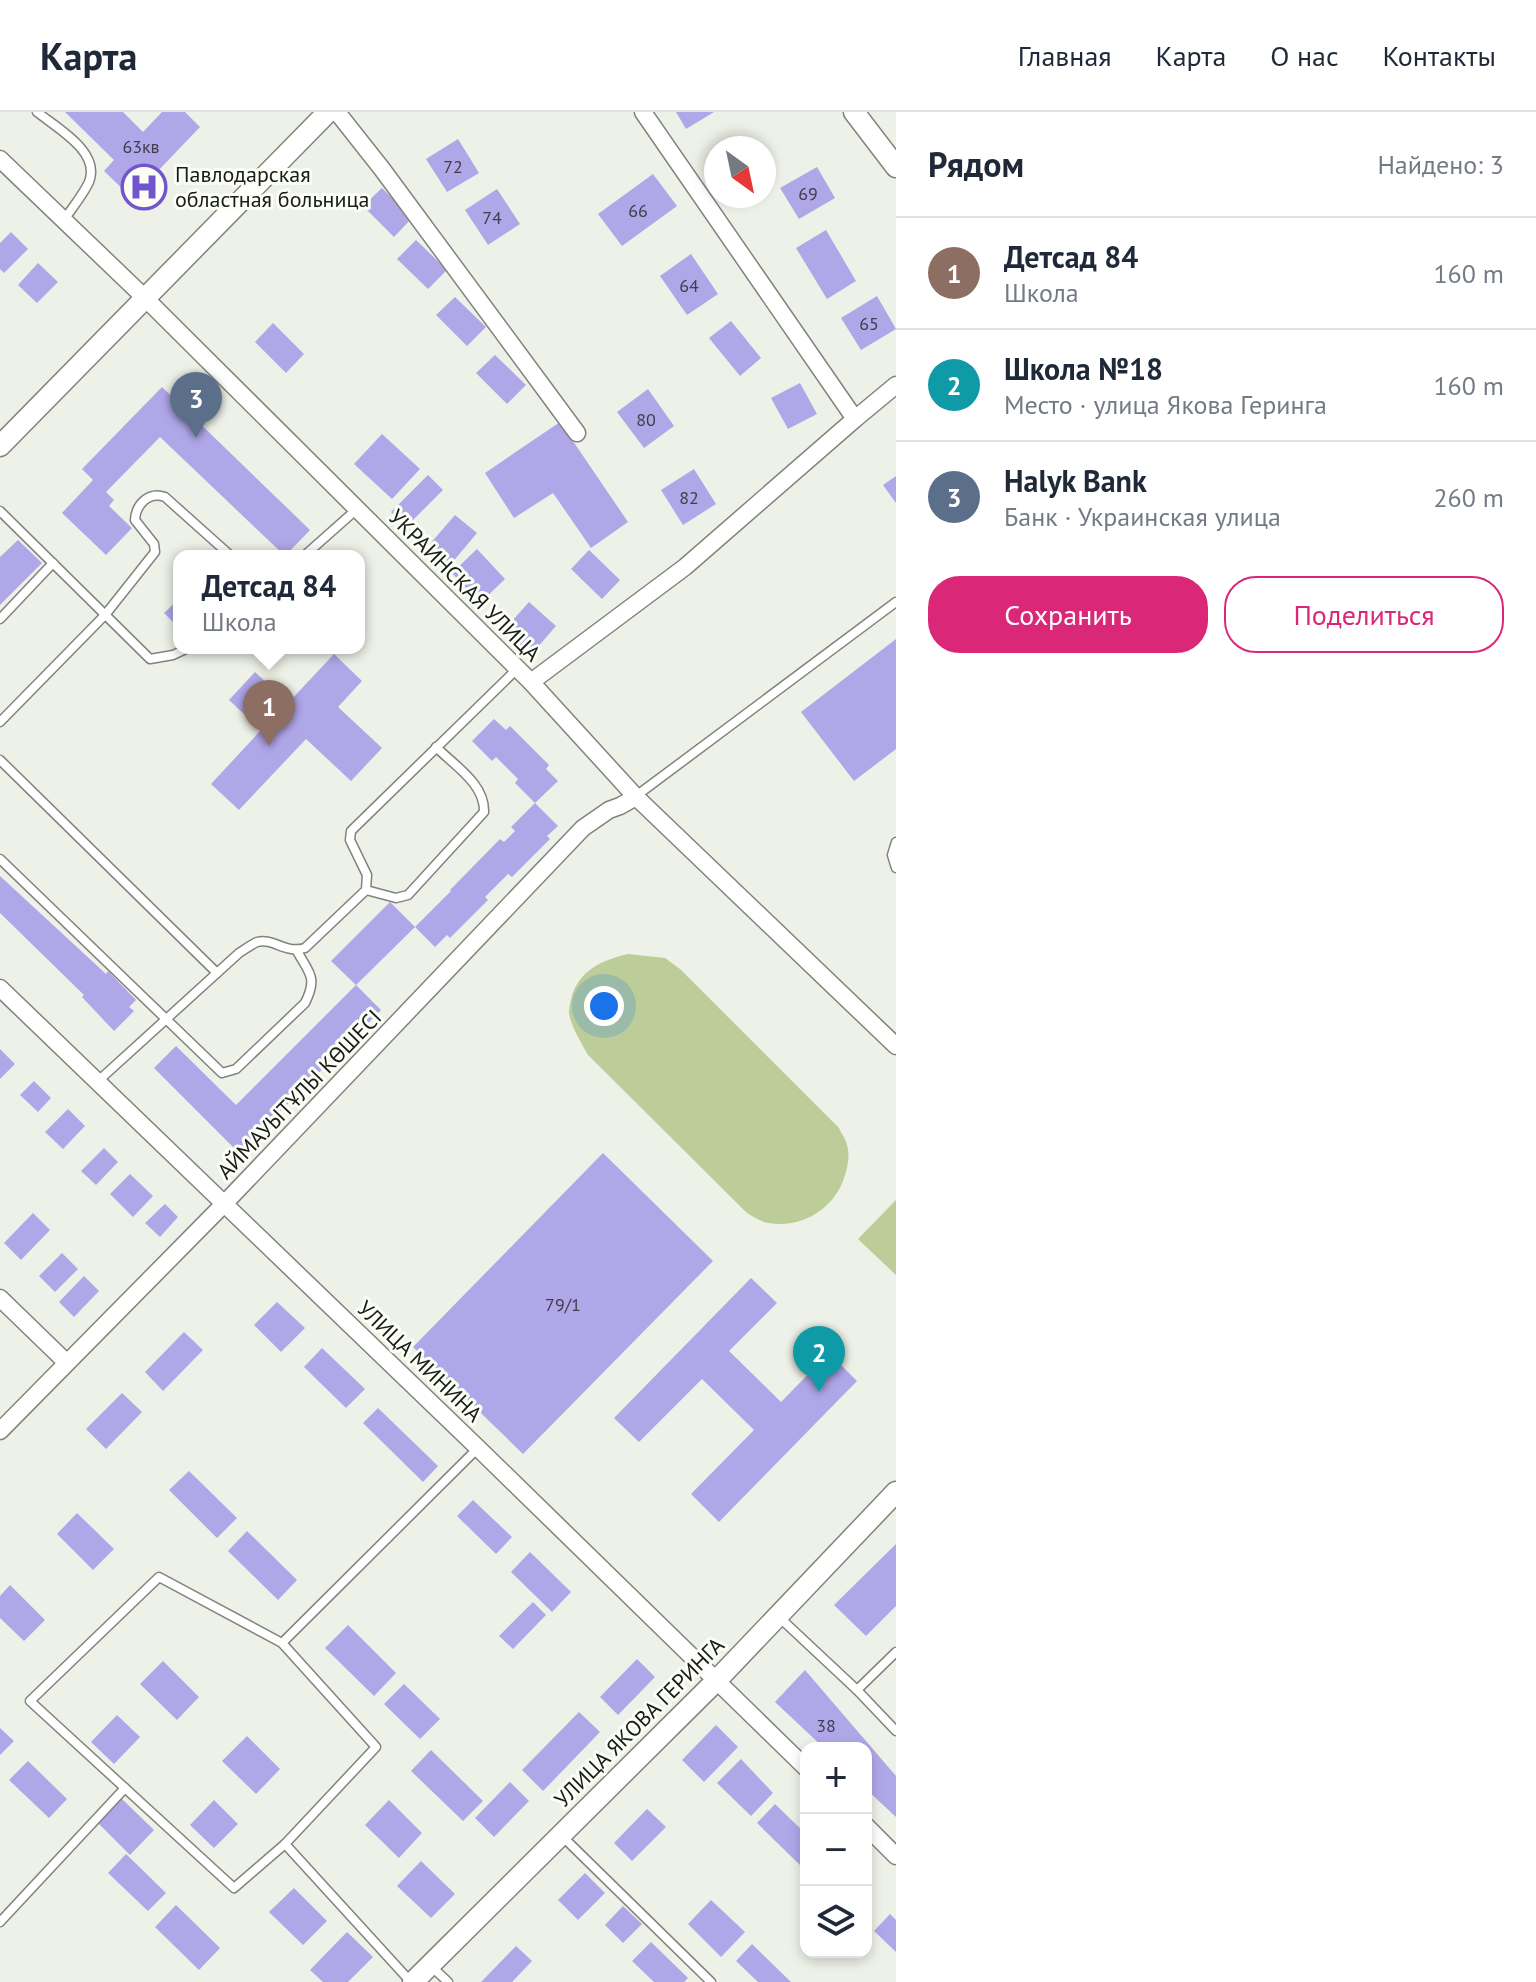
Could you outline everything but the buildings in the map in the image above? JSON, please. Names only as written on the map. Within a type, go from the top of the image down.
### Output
[{"type":"street","points":[[0,445],[328,112]]},
{"type":"street","points":[[337,112],[577,433]]},
{"type":"street","points":[[643,112],[855,419]]},
{"type":"street","points":[[854,112],[896,167]]},
{"type":"street","name":"УКРАИНСКАЯ УЛИЦА","points":[[0,159],[145,298],[518,668],[636,797],[896,1046]]},
{"type":"street","points":[[531,682],[685,567],[896,385]]},
{"type":"street","name":"АЙМАУЫТҰЛЫ КӨШЕСІ","points":[[0,1431],[224,1204],[583,828],[609,810],[636,797]]},
{"type":"street","name":"УЛИЦА МИНИНА","points":[[0,988],[800,1762]]},
{"type":"street","points":[[0,1298],[66,1362]]},
{"type":"street","name":"УЛИЦА ЯКОВА ГЕРИНГА","points":[[412,1982],[716,1681],[896,1492]]},
{"type":"street","points":[[872,1832],[896,1856]]},
{"type":"lane","points":[[37,112],[84,150],[91,164],[89,181],[64,220]]},
{"type":"lane","points":[[0,722],[105,615],[155,552],[154,544],[135,520],[135,513],[148,496],[157,494],[165,497],[224,550]]},
{"type":"lane","points":[[311,550],[357,508]]},
{"type":"lane","points":[[0,511],[150,659],[175,654]]},
{"type":"lane","points":[[0,619],[53,563]]},
{"type":"lane","points":[[636,797],[896,602]]},
{"type":"lane","points":[[97,1082],[239,953],[257,942],[274,943],[287,950],[305,948],[366,890],[367,875],[350,840],[351,831],[518,668]]},
{"type":"lane","points":[[366,890],[396,898],[408,895],[484,812],[485,801],[480,789],[436,747]]},
{"type":"lane","points":[[0,760],[217,973]]},
{"type":"lane","points":[[896,842],[892,855],[896,868]]},
{"type":"lane","points":[[0,859],[222,1073],[236,1069],[305,1003],[312,990],[312,978],[297,951]]},
{"type":"lane","points":[[282,1643],[478,1448]]},
{"type":"lane","points":[[159,1577],[282,1643],[376,1747],[285,1844],[234,1888],[125,1788],[30,1701],[159,1577]]},
{"type":"lane","points":[[778,1616],[896,1731]]},
{"type":"lane","points":[[857,1690],[896,1652]]},
{"type":"lane","points":[[0,1922],[125,1788]]},
{"type":"lane","points":[[561,1835],[711,1982]]},
{"type":"lane","points":[[285,1844],[412,1982]]},
{"type":"lane","points":[[430,1965],[448,1982]]},
{"type":"green space","points":[[628,954],[665,958],[680,969],[839,1128],[848,1149],[846,1171],[841,1187],[816,1214],[794,1223],[781,1224],[763,1222],[747,1213],[588,1055],[570,1018],[574,990],[592,968]]},
{"type":"green space","points":[[896,1200],[896,1275],[858,1239]]},
{"type":"place","name":"Павлодарская областная больница","points":[[144,187]]},
{"type":"place","name":"Halyk Bank","points":[[196,438]]},
{"type":"place","name":"Детсад 84","points":[[269,746]]},
{"type":"place","name":"Школа №18","points":[[819,1392]]}]
